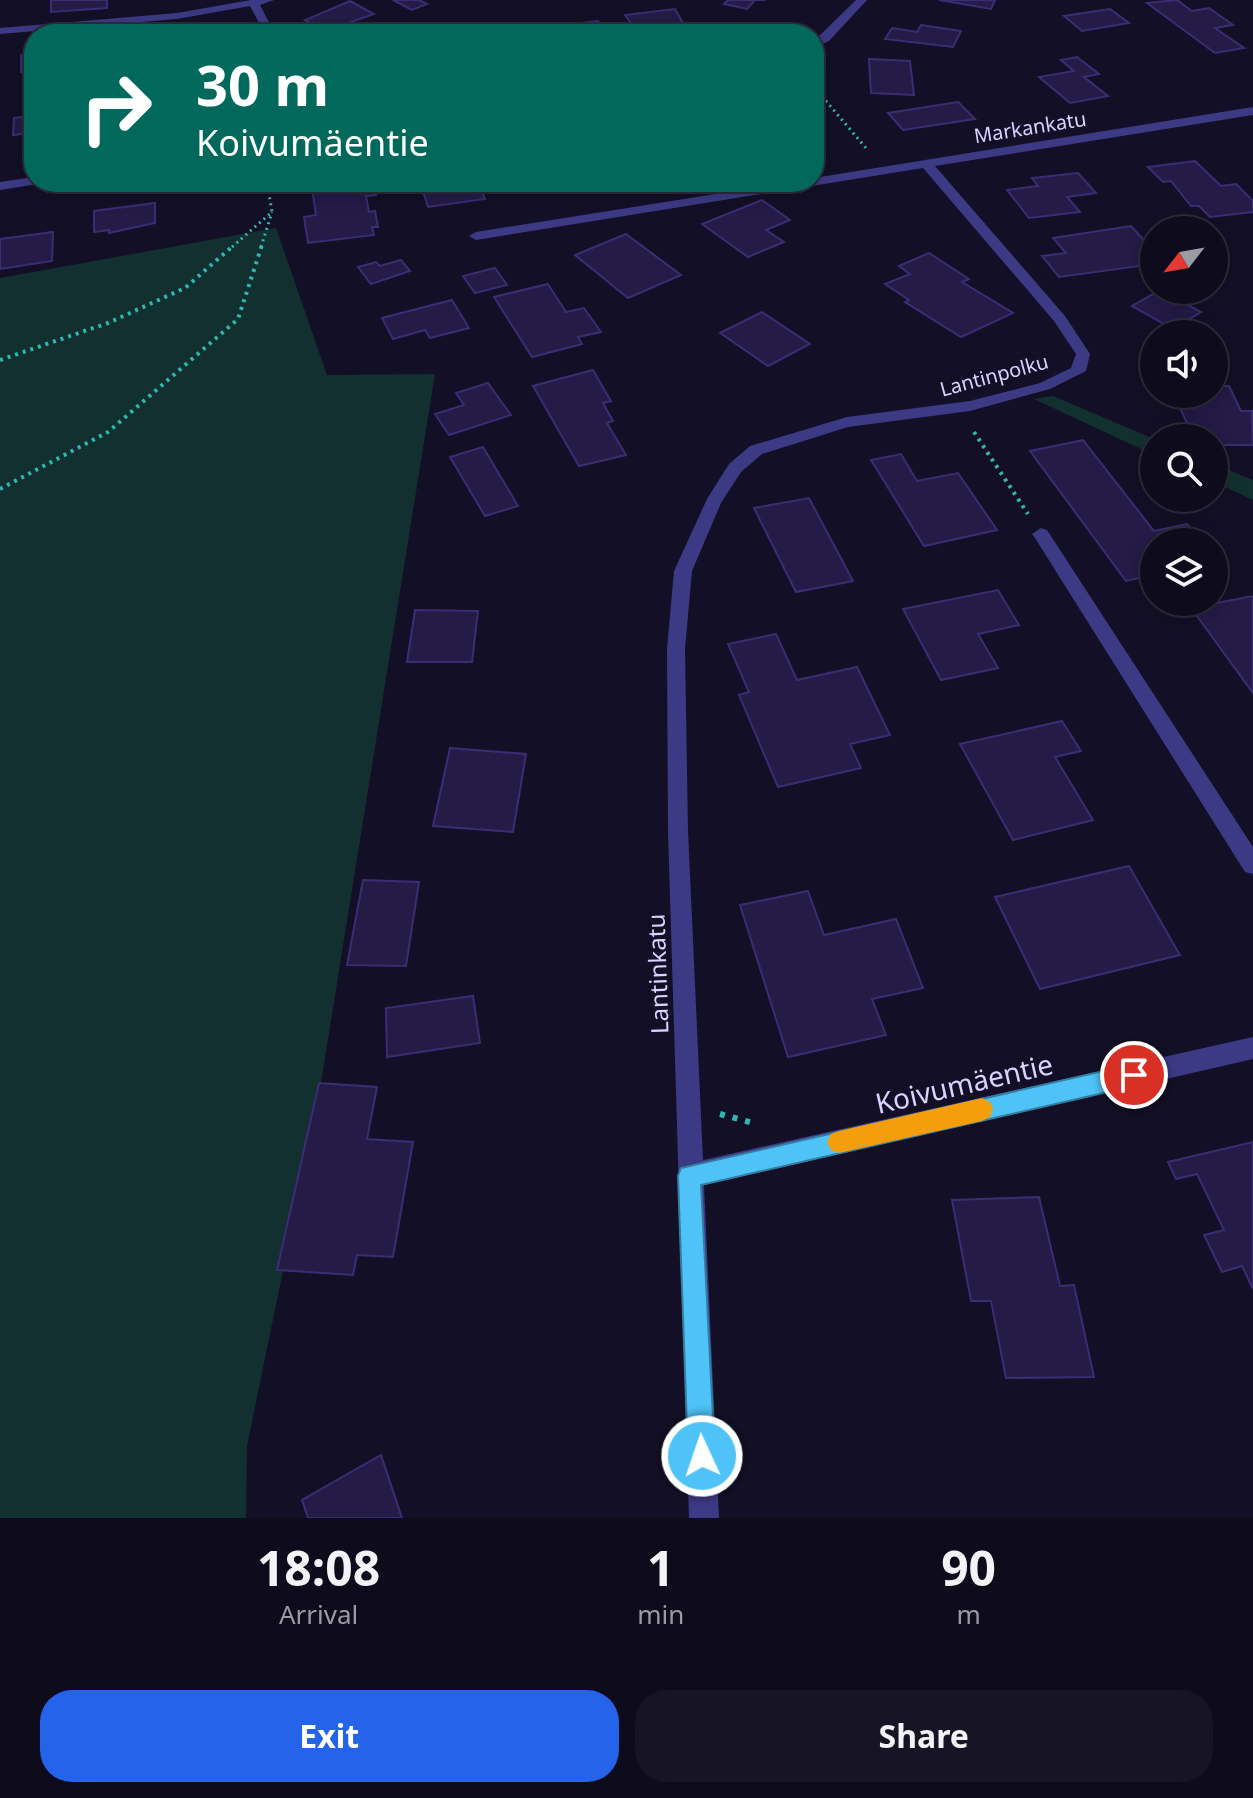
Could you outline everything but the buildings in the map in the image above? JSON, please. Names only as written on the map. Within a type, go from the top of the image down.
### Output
[{"type":"street","points":[[88,24],[164,18],[269,0]]},
{"type":"street","points":[[824,40],[862,0]]},
{"type":"street","points":[[254,4],[265,24]]},
{"type":"street","points":[[0,31],[24,29]]},
{"type":"street","name":"Markankatu","points":[[824,180],[1253,111]]},
{"type":"street","name":"Lantinpolku","points":[[756,450],[847,422],[958,408],[1045,386],[1078,371],[1083,354],[1060,319],[926,164]]},
{"type":"street","points":[[0,186],[24,182]]},
{"type":"street","name":"Markankatu","points":[[476,236],[751,192]]},
{"type":"street","name":"Lantinkatu","points":[[704,1518],[678,831],[677,633],[683,571],[713,503],[735,468],[756,450]]},
{"type":"street","points":[[1041,534],[1253,865]]},
{"type":"street","name":"Koivumäentie","points":[[689,1176],[1253,1048]]},
{"type":"path","points":[[824,99],[884,171]]},
{"type":"path","points":[[0,489],[108,432],[238,319],[272,212],[269,192]]},
{"type":"path","points":[[0,360],[108,323],[185,288],[272,212]]},
{"type":"path","points":[[958,408],[1041,534]]},
{"type":"green space","points":[[276,228],[327,375],[435,374],[319,1095],[247,1446],[246,1518],[0,1518],[0,278]]},
{"type":"green space","points":[[1053,396],[1140,433],[1140,448],[1034,399]]},
{"type":"green space","points":[[1228,470],[1253,480],[1253,500],[1228,488]]},
{"type":"slow traffic","points":[[839,1142],[982,1109]]},
{"type":"route","points":[[702,1456],[689,1176],[1134,1075]]}]
